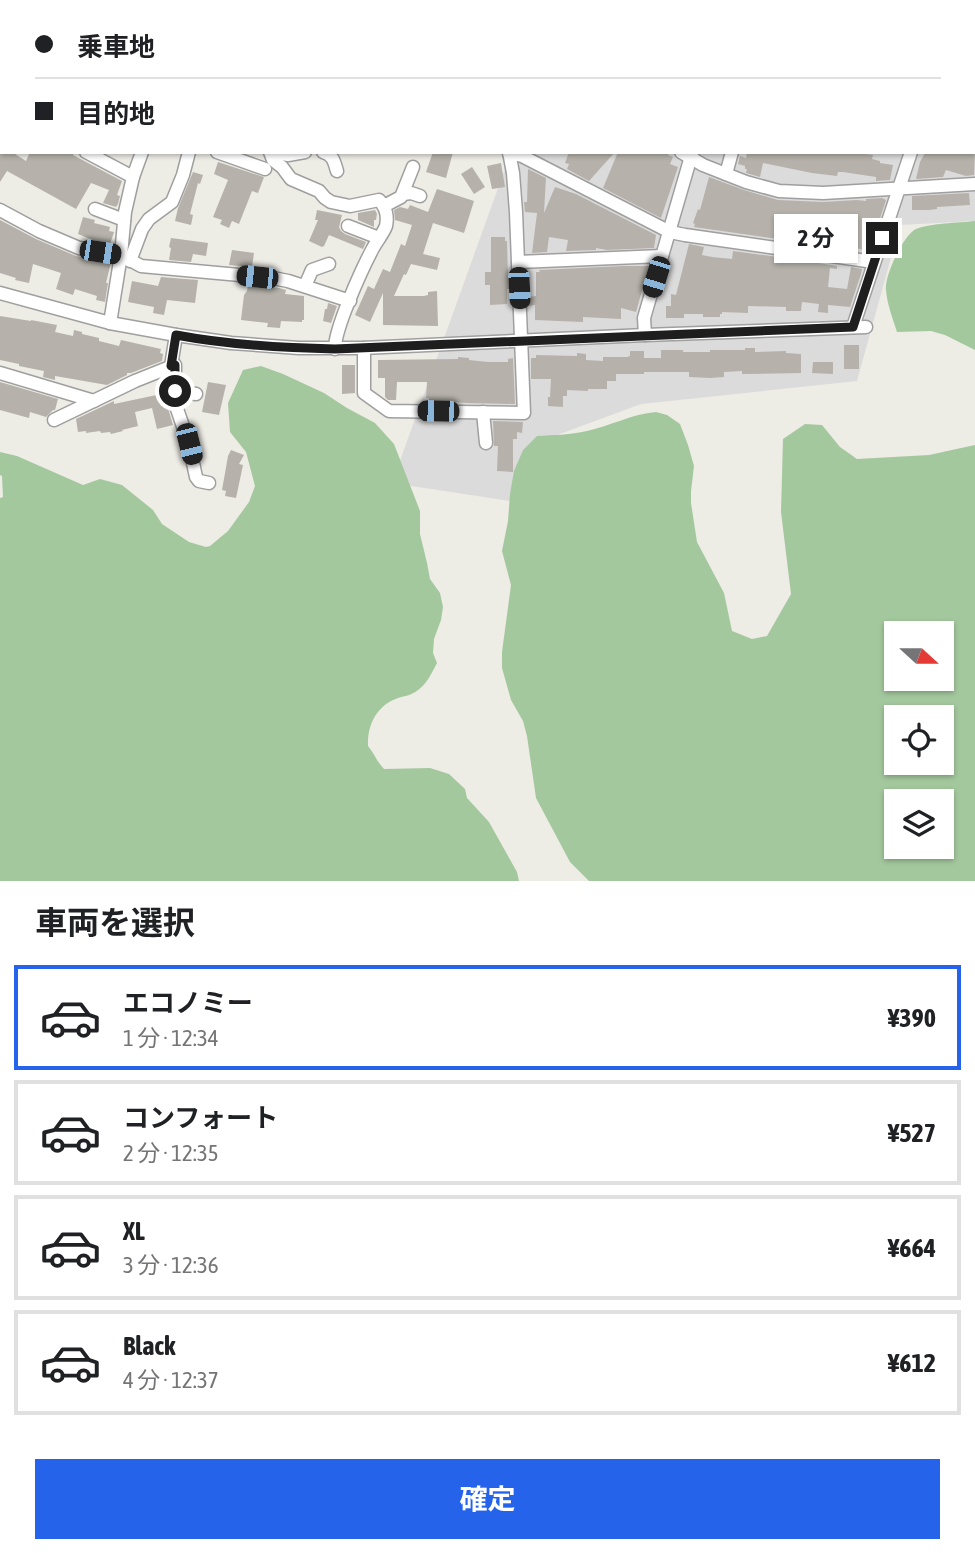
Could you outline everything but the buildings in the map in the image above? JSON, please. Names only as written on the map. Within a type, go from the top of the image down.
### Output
[{"type":"street","points":[[90,154],[133,177]]},
{"type":"street","points":[[126,258],[124,220],[133,177],[141,154]]},
{"type":"street","points":[[110,323],[126,258],[149,219],[172,202],[188,154]]},
{"type":"street","points":[[223,154],[265,169]]},
{"type":"street","points":[[271,154],[291,179],[313,188],[331,202],[350,206],[379,200],[384,206],[386,227],[367,260],[335,341],[335,349]]},
{"type":"street","points":[[328,154],[332,156],[337,170]]},
{"type":"street","points":[[364,348],[364,393],[389,411],[524,413],[513,173],[509,154]]},
{"type":"street","points":[[513,154],[670,232],[874,262]]},
{"type":"street","points":[[645,335],[644,317],[670,232],[688,154],[703,165],[746,182],[779,191],[823,193],[975,184]]},
{"type":"street","points":[[726,174],[731,154]]},
{"type":"street","points":[[0,293],[110,323],[243,344],[299,348],[364,348],[860,327],[874,262],[910,154]]},
{"type":"street","points":[[384,206],[401,197],[413,167]]},
{"type":"street","points":[[402,194],[420,196]]},
{"type":"street","points":[[95,209],[124,220]]},
{"type":"street","points":[[0,210],[38,232],[79,248],[126,258],[141,266],[273,278],[350,301]]},
{"type":"street","points":[[348,226],[379,238]]},
{"type":"street","points":[[518,261],[662,256]]},
{"type":"street","points":[[305,286],[312,270],[329,264]]},
{"type":"street","points":[[171,366],[176,335]]},
{"type":"street","points":[[54,420],[175,365],[175,403],[189,444],[196,477],[199,481],[209,483]]},
{"type":"street","points":[[0,373],[94,401]]},
{"type":"street","points":[[175,391],[196,394]]},
{"type":"street","points":[[483,412],[486,443]]},
{"type":"shaded area","points":[[510,154],[975,154],[975,221],[900,225],[857,381],[641,404],[541,441],[529,504],[392,483]]},
{"type":"green space","points":[[975,221],[975,350],[931,331],[897,332],[886,284],[895,257],[906,239],[922,227]]},
{"type":"green space","points":[[261,366],[324,393],[375,423],[394,444],[420,511],[420,534],[430,579],[440,593],[443,607],[434,639],[433,653],[437,663],[427,681],[418,690],[391,701],[379,711],[369,731],[368,746],[384,769],[430,768],[449,774],[465,789],[467,798],[489,822],[517,872],[519,881],[0,881],[0,498],[3,497],[0,452],[17,456],[83,485],[100,479],[122,485],[153,510],[162,524],[189,542],[210,546],[228,531],[249,502],[255,486],[246,452],[230,432],[228,403],[243,370]]},
{"type":"green space","points":[[656,412],[667,415],[680,424],[694,466],[691,503],[697,542],[724,593],[732,631],[752,639],[767,636],[791,594],[781,512],[783,439],[805,424],[822,425],[840,447],[857,459],[929,455],[975,445],[975,881],[589,881],[570,862],[536,798],[527,736],[523,721],[511,700],[502,668],[511,585],[502,551],[514,471],[523,450],[537,436],[581,432]]},
{"type":"route","points":[[175,391],[175,365],[171,366],[176,335],[250,345],[335,349],[853,327],[882,238]]}]
